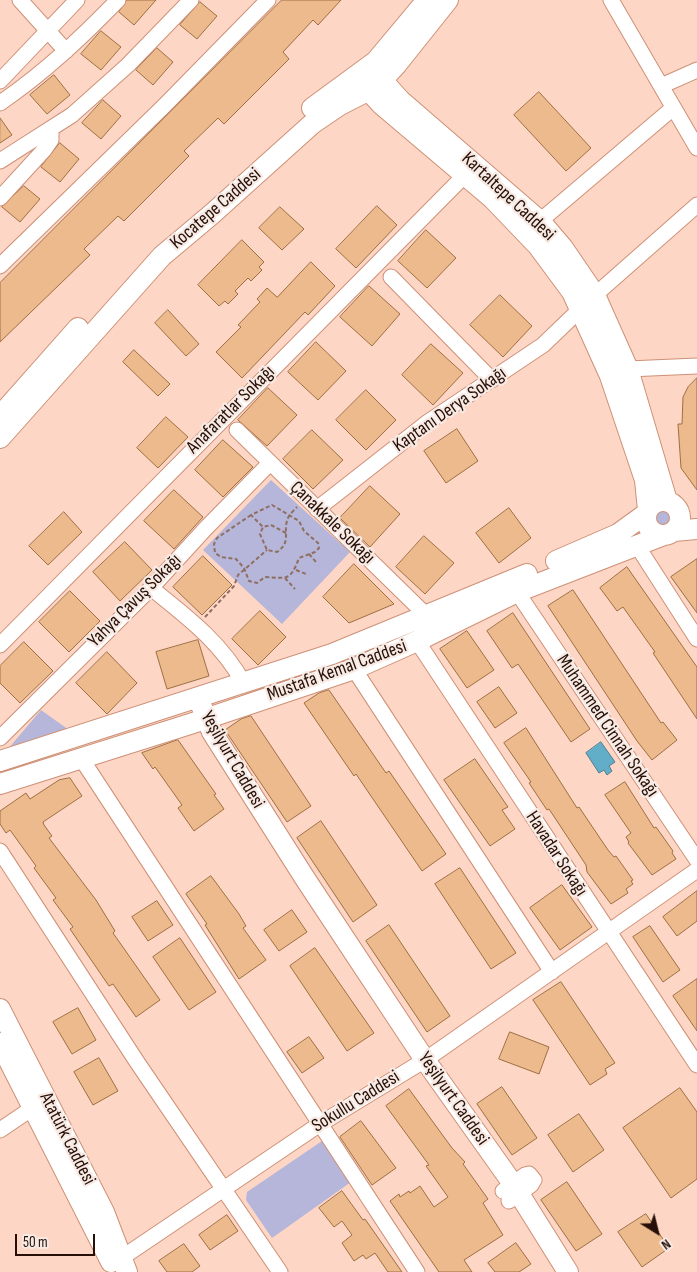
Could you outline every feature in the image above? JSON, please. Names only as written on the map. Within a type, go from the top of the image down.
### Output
[{"type":"main road","name":"Kocatepe Caddesi","points":[[0,416],[41,368],[155,246],[286,129],[374,79],[387,49],[427,0]]},
{"type":"main road","name":"Kocatepe Caddesi","points":[[0,438],[162,256],[312,124],[374,79],[448,0]]},
{"type":"main road","name":"Kartaltepe Caddesi","points":[[374,79],[396,117],[492,198],[538,246],[572,292],[588,302],[645,480],[648,512]]},
{"type":"main road","name":"Kartaltepe Caddesi","points":[[374,79],[540,220],[562,248],[588,302],[628,369],[671,503]]},
{"type":"main road","points":[[671,503],[680,517],[669,533],[654,532],[650,528],[648,512],[657,502],[671,503],[697,509]]},
{"type":"main road","name":"Mustafa Kemal Caddesi","points":[[0,761],[188,700],[244,684],[332,654],[598,544],[648,512]]},
{"type":"main road","name":"Mustafa Kemal Caddesi","points":[[0,784],[354,669],[417,641],[517,592],[636,544],[669,533],[697,529]]},
{"type":"main road","name":"Yeşilyurt Caddesi","points":[[188,700],[186,710],[199,720],[420,1063],[568,1272]]},
{"type":"main road","name":"Atatürk Caddesi","points":[[0,1010],[8,1056],[120,1267]]},
{"type":"main road","name":"Atatürk Caddesi","points":[[8,1056],[78,1161],[120,1267]]},
{"type":"main road","name":"Yeşilyurt Caddesi","points":[[511,1192],[556,1272]]},
{"type":"street","points":[[20,0],[66,51]]},
{"type":"street","points":[[0,81],[77,0]]},
{"type":"street","points":[[0,103],[33,80],[118,0]]},
{"type":"street","points":[[0,161],[72,115],[128,66],[191,0]]},
{"type":"street","points":[[0,266],[164,106],[268,0]]},
{"type":"street","points":[[611,0],[697,148]]},
{"type":"street","points":[[661,86],[697,70]]},
{"type":"street","points":[[540,220],[674,108]]},
{"type":"street","points":[[0,198],[44,150],[51,140],[51,129]]},
{"type":"street","name":"Anafaratlar Sokağı","points":[[0,645],[464,176]]},
{"type":"street","name":"Kaptanı Derya Sokağı","points":[[317,509],[428,422],[543,345],[588,302],[697,205]]},
{"type":"street","points":[[391,277],[492,380]]},
{"type":"street","points":[[628,369],[697,366]]},
{"type":"street","name":"Çanakkale Sokağı","points":[[237,430],[426,616]]},
{"type":"street","name":"Yahya Çavuş Sokağı","points":[[0,738],[151,588],[206,528],[270,463]]},
{"type":"street","points":[[636,544],[697,639]]},
{"type":"street","points":[[151,588],[197,625],[221,650],[244,684]]},
{"type":"street","name":"Muhammed Cinnah Sokağı","points":[[517,592],[697,860]]},
{"type":"street","name":"Havadar Sokağı","points":[[417,641],[608,933],[697,1065]]},
{"type":"street","points":[[354,669],[552,972]]},
{"type":"street","points":[[81,758],[417,1272]]},
{"type":"street","points":[[0,851],[137,1062],[226,1189],[280,1272]]},
{"type":"street","name":"Sokullu Caddesi","points":[[120,1267],[226,1189],[320,1124],[420,1063],[697,870]]},
{"type":"street","points":[[0,1130],[34,1107]]},
{"type":"path","points":[[197,625],[234,586],[238,575],[244,568],[267,550],[277,552],[282,548],[287,541],[286,533],[289,516],[305,497]]},
{"type":"path","points":[[272,505],[299,521],[304,531],[318,543],[319,548],[315,552],[299,558],[296,570],[290,576],[280,580],[265,577],[257,583],[249,581],[244,568],[236,559],[221,557],[215,553],[214,544],[217,538],[251,515],[272,505]]},
{"type":"path","points":[[251,515],[263,527]]},
{"type":"path","points":[[263,527],[272,525],[286,533]]},
{"type":"path","points":[[263,527],[260,534],[267,550]]},
{"type":"path","points":[[309,554],[316,562]]},
{"type":"path","points":[[296,570],[306,574]]},
{"type":"path","points":[[285,578],[295,589]]},
{"type":"shaded area","points":[[271,480],[350,552],[282,624],[203,550]]},
{"type":"shaded area","points":[[663,508],[670,511],[673,518],[670,525],[663,528],[656,525],[653,518],[656,511]]},
{"type":"shaded area","points":[[41,710],[69,730],[8,749]]},
{"type":"shaded area","points":[[601,742],[615,762],[609,766],[612,771],[607,775],[604,770],[599,773],[586,753]]},
{"type":"shaded area","points":[[322,1141],[326,1143],[351,1182],[272,1238],[246,1200],[247,1192]]},
{"type":"building","points":[[127,0],[156,0],[134,25],[119,12]]},
{"type":"building","points":[[282,0],[341,0],[318,25],[313,20],[283,52],[289,59],[224,124],[218,118],[184,151],[189,156],[124,221],[118,216],[84,249],[90,255],[0,342],[0,283]]},
{"type":"building","points":[[200,2],[217,16],[197,39],[180,25]]},
{"type":"building","points":[[101,31],[121,47],[101,70],[81,54]]},
{"type":"building","points":[[157,48],[173,62],[153,85],[136,70]]},
{"type":"building","points":[[54,75],[70,95],[47,114],[30,95]]},
{"type":"building","points":[[539,92],[591,148],[566,171],[514,115]]},
{"type":"building","points":[[103,100],[121,116],[101,139],[82,123]]},
{"type":"building","points":[[0,118],[12,135],[0,143]]},
{"type":"building","points":[[60,143],[79,159],[60,182],[41,167]]},
{"type":"building","points":[[24,186],[40,199],[20,222],[2,207]]},
{"type":"building","points":[[377,206],[397,225],[356,268],[336,249]]},
{"type":"building","points":[[280,207],[304,229],[282,250],[259,228]]},
{"type":"building","points":[[426,230],[456,258],[427,288],[398,261]]},
{"type":"building","points":[[242,240],[264,262],[259,267],[262,270],[251,281],[248,278],[235,291],[238,294],[228,304],[225,301],[219,306],[198,285]]},
{"type":"building","points":[[311,262],[335,286],[308,315],[305,312],[242,378],[216,352],[241,327],[238,325],[260,302],[257,299],[267,288],[277,297]]},
{"type":"building","points":[[369,286],[400,314],[372,346],[340,317]]},
{"type":"building","points":[[500,295],[532,326],[503,357],[470,325]]},
{"type":"building","points":[[168,310],[199,344],[186,356],[155,323]]},
{"type":"building","points":[[316,342],[346,371],[318,400],[288,372]]},
{"type":"building","points":[[431,344],[463,373],[433,405],[402,375]]},
{"type":"building","points":[[134,350],[170,384],[158,396],[123,362]]},
{"type":"building","points":[[697,378],[697,490],[681,468],[678,424],[682,424],[683,397],[688,387]]},
{"type":"building","points":[[268,388],[297,415],[267,446],[238,420]]},
{"type":"building","points":[[366,390],[396,420],[366,450],[336,420]]},
{"type":"building","points":[[166,417],[188,437],[158,468],[137,448]]},
{"type":"building","points":[[457,429],[478,461],[446,483],[424,451]]},
{"type":"building","points":[[312,430],[343,460],[313,489],[283,459]]},
{"type":"building","points":[[223,440],[253,467],[223,497],[195,470]]},
{"type":"building","points":[[370,486],[400,514],[370,547],[340,518]]},
{"type":"building","points":[[174,490],[203,517],[174,549],[144,521]]},
{"type":"building","points":[[509,508],[531,538],[499,563],[476,533]]},
{"type":"building","points":[[64,512],[82,532],[48,565],[29,546]]},
{"type":"building","points":[[424,536],[454,563],[425,594],[396,567]]},
{"type":"building","points":[[125,542],[152,570],[120,601],[93,572]]},
{"type":"building","points":[[203,556],[232,585],[202,615],[173,587]]},
{"type":"building","points":[[697,559],[697,613],[671,577]]},
{"type":"building","points":[[354,564],[394,604],[349,623],[323,597]]},
{"type":"building","points":[[627,567],[697,667],[697,719],[653,653],[655,652],[623,607],[617,611],[600,588]]},
{"type":"building","points":[[573,590],[661,723],[663,722],[677,740],[652,760],[637,741],[548,606]]},
{"type":"building","points":[[70,591],[100,621],[69,652],[39,622]]},
{"type":"building","points":[[260,611],[286,637],[258,665],[232,639]]},
{"type":"building","points":[[513,613],[590,729],[571,742],[518,664],[512,668],[487,631]]},
{"type":"building","points":[[467,631],[494,670],[467,688],[440,649]]},
{"type":"building","points":[[198,640],[209,676],[167,689],[156,652]]},
{"type":"building","points":[[24,642],[53,671],[20,703],[0,683],[0,666]]},
{"type":"building","points":[[107,652],[137,683],[107,714],[76,683]]},
{"type":"building","points":[[499,687],[517,713],[495,728],[477,702]]},
{"type":"building","points":[[329,690],[386,773],[389,771],[446,854],[422,871],[356,774],[354,776],[304,703],[319,693]]},
{"type":"building","points":[[251,716],[311,806],[287,822],[225,730],[241,719]]},
{"type":"building","points":[[526,728],[577,808],[579,807],[608,850],[614,857],[616,856],[633,880],[631,881],[633,884],[626,889],[628,893],[611,904],[587,872],[586,865],[549,809],[547,810],[529,783],[531,782],[504,743]]},
{"type":"building","points":[[178,740],[216,794],[214,795],[224,809],[194,831],[178,808],[182,805],[155,767],[153,769],[142,753]]},
{"type":"building","points":[[475,759],[508,807],[502,810],[515,829],[490,846],[444,780]]},
{"type":"building","points":[[70,778],[82,796],[43,822],[52,836],[49,838],[96,900],[115,931],[113,933],[160,1000],[136,1017],[113,984],[109,986],[70,929],[73,927],[53,900],[56,898],[34,868],[36,866],[10,830],[6,833],[0,824],[0,811],[26,793],[30,799],[59,780]]},
{"type":"building","points":[[625,782],[654,828],[656,827],[673,851],[672,853],[676,859],[652,875],[628,843],[626,837],[631,833],[605,795]]},
{"type":"building","points":[[321,821],[377,905],[353,922],[297,838]]},
{"type":"building","points":[[460,868],[516,953],[491,969],[435,884]]},
{"type":"building","points":[[211,876],[239,914],[246,926],[243,928],[266,960],[239,979],[205,925],[207,924],[186,894]]},
{"type":"building","points":[[562,885],[592,927],[560,950],[530,908]]},
{"type":"building","points":[[697,891],[697,921],[677,936],[663,917]]},
{"type":"building","points":[[157,901],[173,925],[148,941],[132,917]]},
{"type":"building","points":[[292,910],[307,932],[279,951],[264,930]]},
{"type":"building","points":[[389,925],[450,1016],[427,1032],[366,941]]},
{"type":"building","points":[[650,926],[680,970],[663,982],[633,937]]},
{"type":"building","points":[[180,938],[216,992],[189,1010],[153,957]]},
{"type":"building","points":[[315,948],[374,1033],[347,1051],[290,966]]},
{"type":"building","points":[[697,979],[697,1031],[673,996]]},
{"type":"building","points":[[561,982],[615,1063],[605,1069],[607,1074],[590,1085],[533,1000]]},
{"type":"building","points":[[78,1008],[96,1040],[72,1054],[53,1022]]},
{"type":"building","points":[[510,1032],[549,1047],[539,1074],[499,1059]]},
{"type":"building","points":[[309,1037],[324,1058],[302,1073],[287,1052]]},
{"type":"building","points":[[99,1058],[118,1091],[93,1105],[74,1072]]},
{"type":"building","points":[[502,1087],[537,1138],[512,1155],[477,1104]]},
{"type":"building","points":[[680,1088],[697,1112],[697,1179],[671,1198],[623,1128]]},
{"type":"building","points":[[409,1089],[452,1148],[465,1162],[463,1164],[488,1199],[483,1203],[503,1235],[464,1260],[472,1272],[439,1272],[390,1201],[399,1194],[400,1197],[420,1186],[434,1207],[448,1197],[426,1166],[429,1165],[386,1106]]},
{"type":"building","points":[[579,1114],[604,1150],[573,1172],[548,1135]]},
{"type":"building","points":[[361,1121],[396,1168],[372,1185],[340,1137]]},
{"type":"building","points":[[567,1182],[602,1234],[576,1251],[541,1200]]},
{"type":"building","points":[[342,1191],[363,1220],[365,1219],[402,1272],[388,1272],[375,1253],[366,1259],[363,1255],[354,1261],[342,1243],[352,1235],[342,1221],[334,1227],[319,1208]]},
{"type":"building","points":[[646,1214],[669,1248],[642,1267],[618,1232]]},
{"type":"building","points":[[227,1215],[238,1231],[210,1250],[199,1235]]},
{"type":"building","points":[[516,1243],[531,1264],[519,1272],[495,1272],[488,1263]]},
{"type":"building","points":[[184,1244],[200,1266],[192,1272],[167,1272],[159,1261]]}]
